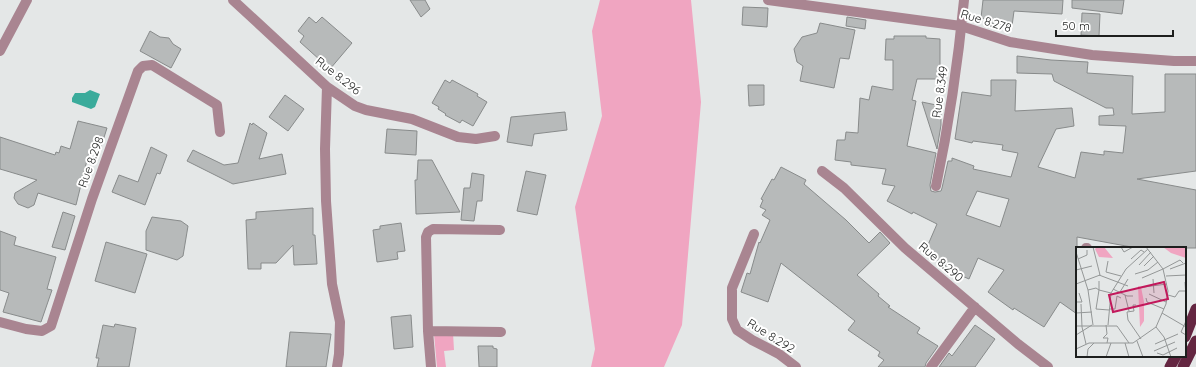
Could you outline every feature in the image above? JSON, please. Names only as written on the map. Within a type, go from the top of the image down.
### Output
[{"type":"highway","points":[[1186,331],[1188,319],[1196,309]]},
{"type":"highway","points":[[1183,367],[1196,341]]},
{"type":"highway","points":[[1170,367],[1175,357]]},
{"type":"street","points":[[0,51],[27,0]]},
{"type":"street","name":"Rue 8.296","points":[[234,0],[327,87],[355,106],[412,119],[458,137],[476,139],[495,136]]},
{"type":"street","name":"Rue 8.278","points":[[768,0],[961,26],[1010,42],[1092,55],[1174,61],[1196,61]]},
{"type":"street","name":"Rue 8.349","points":[[936,186],[947,137],[957,68],[964,0]]},
{"type":"street","name":"Rue 8.298","points":[[0,322],[26,329],[42,331],[51,326],[92,199],[138,71],[143,66],[152,65],[217,105],[220,132]]},
{"type":"street","points":[[327,87],[325,149],[326,201],[332,284],[340,322],[337,367]]},
{"type":"street","name":"Rue 8.290","points":[[822,171],[844,188],[905,248],[1018,344],[1048,367]]},
{"type":"street","points":[[431,367],[426,283],[426,237],[428,232],[433,229],[500,230]]},
{"type":"street","name":"Rue 8.292","points":[[754,234],[732,288],[732,319],[737,330],[752,340],[779,354],[796,367]]},
{"type":"street","points":[[931,367],[975,307]]},
{"type":"street","points":[[428,331],[500,332]]},
{"type":"shaded area","points":[[600,0],[691,0],[701,102],[682,325],[664,367],[591,367],[595,349],[575,207],[602,116],[592,31]]},
{"type":"shaded area","points":[[90,90],[100,94],[95,107],[91,109],[72,102],[72,98],[75,93],[85,93]]},
{"type":"shaded area","points":[[453,333],[454,350],[444,351],[446,367],[437,367],[434,334]]},
{"type":"building","points":[[410,0],[425,0],[430,9],[421,17]]},
{"type":"building","points":[[983,0],[1063,0],[1062,14],[1014,11],[1012,26],[989,23],[990,19],[981,18]]},
{"type":"building","points":[[1072,0],[1124,0],[1122,14],[1072,8]]},
{"type":"building","points":[[743,7],[768,8],[767,27],[742,25]]},
{"type":"building","points":[[1082,13],[1100,14],[1099,36],[1081,35]]},
{"type":"building","points":[[309,17],[316,23],[322,17],[352,43],[330,69],[300,42],[304,36],[298,31]]},
{"type":"building","points":[[847,17],[866,20],[865,29],[846,26]]},
{"type":"building","points":[[820,23],[855,30],[849,59],[840,58],[834,88],[800,81],[803,66],[797,62],[794,49],[802,37],[817,33]]},
{"type":"building","points":[[150,31],[160,37],[169,38],[173,44],[181,49],[171,68],[140,51]]},
{"type":"building","points":[[894,36],[926,36],[926,38],[940,39],[940,79],[917,79],[912,100],[916,101],[907,146],[936,153],[930,185],[931,191],[935,192],[941,191],[948,161],[952,161],[952,158],[974,166],[973,169],[1011,177],[1018,153],[1002,150],[1003,145],[973,141],[972,143],[955,139],[962,92],[991,96],[991,80],[1016,80],[1015,111],[1072,108],[1074,126],[1056,129],[1038,167],[1075,178],[1081,152],[1104,155],[1104,151],[1123,153],[1126,126],[1099,125],[1099,116],[1114,115],[1113,108],[1106,108],[1054,81],[1052,74],[1017,73],[1017,56],[1088,62],[1087,73],[1133,76],[1132,114],[1165,112],[1165,74],[1196,74],[1196,171],[1137,179],[1196,190],[1196,248],[1132,247],[1077,237],[1076,313],[1060,302],[1044,327],[1014,308],[1013,310],[988,292],[1004,270],[978,258],[969,279],[944,268],[946,264],[924,254],[937,224],[913,212],[912,214],[887,201],[895,186],[882,184],[886,169],[851,165],[851,162],[835,160],[837,140],[845,140],[846,132],[858,133],[860,98],[869,100],[872,86],[893,90],[893,60],[885,60],[886,39],[894,39]],"holes":[[[977,191],[1009,199],[1000,227],[966,215]]]},
{"type":"building","points":[[445,80],[450,83],[452,80],[478,94],[477,96],[487,102],[473,126],[462,120],[460,123],[445,115],[446,114],[438,109],[439,107],[432,103]]},
{"type":"building","points":[[748,85],[764,85],[764,105],[749,106]]},
{"type":"building","points":[[285,95],[304,109],[288,131],[269,117]]},
{"type":"building","points":[[922,102],[941,106],[941,125],[937,149]]},
{"type":"building","points":[[565,112],[567,130],[534,134],[532,146],[507,142],[511,117]]},
{"type":"building","points":[[78,121],[107,128],[100,150],[90,148],[76,205],[38,193],[34,205],[28,208],[18,204],[14,198],[15,193],[37,180],[0,169],[0,137],[55,155],[56,152],[59,153],[61,146],[70,149]]},
{"type":"building","points":[[250,123],[252,125],[253,123],[267,133],[259,159],[282,154],[286,174],[233,184],[187,161],[193,150],[224,165],[238,163]]},
{"type":"building","points":[[387,129],[417,131],[416,155],[385,153]]},
{"type":"building","points":[[151,147],[167,155],[160,174],[157,173],[145,205],[112,192],[119,175],[138,182]]},
{"type":"building","points":[[418,160],[432,160],[460,212],[416,214],[415,180],[417,180]]},
{"type":"building","points":[[781,167],[806,180],[804,184],[846,220],[869,243],[880,232],[890,243],[857,275],[879,294],[878,296],[890,306],[888,307],[920,328],[917,333],[938,346],[926,363],[925,367],[878,367],[884,360],[878,356],[880,352],[848,330],[855,321],[781,263],[768,302],[741,292],[747,273],[750,274],[759,242],[760,243],[770,220],[762,215],[766,210],[760,207],[763,200],[761,199],[772,179],[774,180]]},
{"type":"building","points":[[526,171],[546,175],[537,215],[517,211]]},
{"type":"building","points":[[472,173],[484,175],[482,201],[477,201],[474,221],[461,220],[464,188],[470,188]]},
{"type":"building","points":[[313,208],[313,235],[315,235],[317,264],[294,265],[293,245],[276,263],[261,263],[261,269],[248,269],[246,220],[256,219],[256,212]]},
{"type":"building","points":[[63,212],[75,216],[65,250],[52,247]]},
{"type":"building","points":[[152,217],[181,221],[188,226],[183,256],[177,260],[146,250],[146,231]]},
{"type":"building","points":[[401,223],[405,251],[397,252],[398,259],[377,262],[373,230],[380,229],[380,226]]},
{"type":"building","points":[[0,231],[16,237],[14,245],[56,257],[47,289],[52,290],[41,322],[3,312],[9,293],[0,290]]},
{"type":"building","points":[[106,242],[147,254],[135,293],[95,281]]},
{"type":"building","points":[[411,315],[413,347],[394,349],[391,317]]},
{"type":"building","points":[[115,324],[136,328],[129,367],[97,367],[99,358],[96,358],[103,325],[114,327]]},
{"type":"building","points":[[975,325],[995,339],[975,367],[939,367],[949,353],[952,356]]},
{"type":"building","points":[[290,332],[331,334],[326,367],[286,367]]},
{"type":"building","points":[[478,346],[493,346],[493,348],[497,349],[497,367],[479,367]]}]
